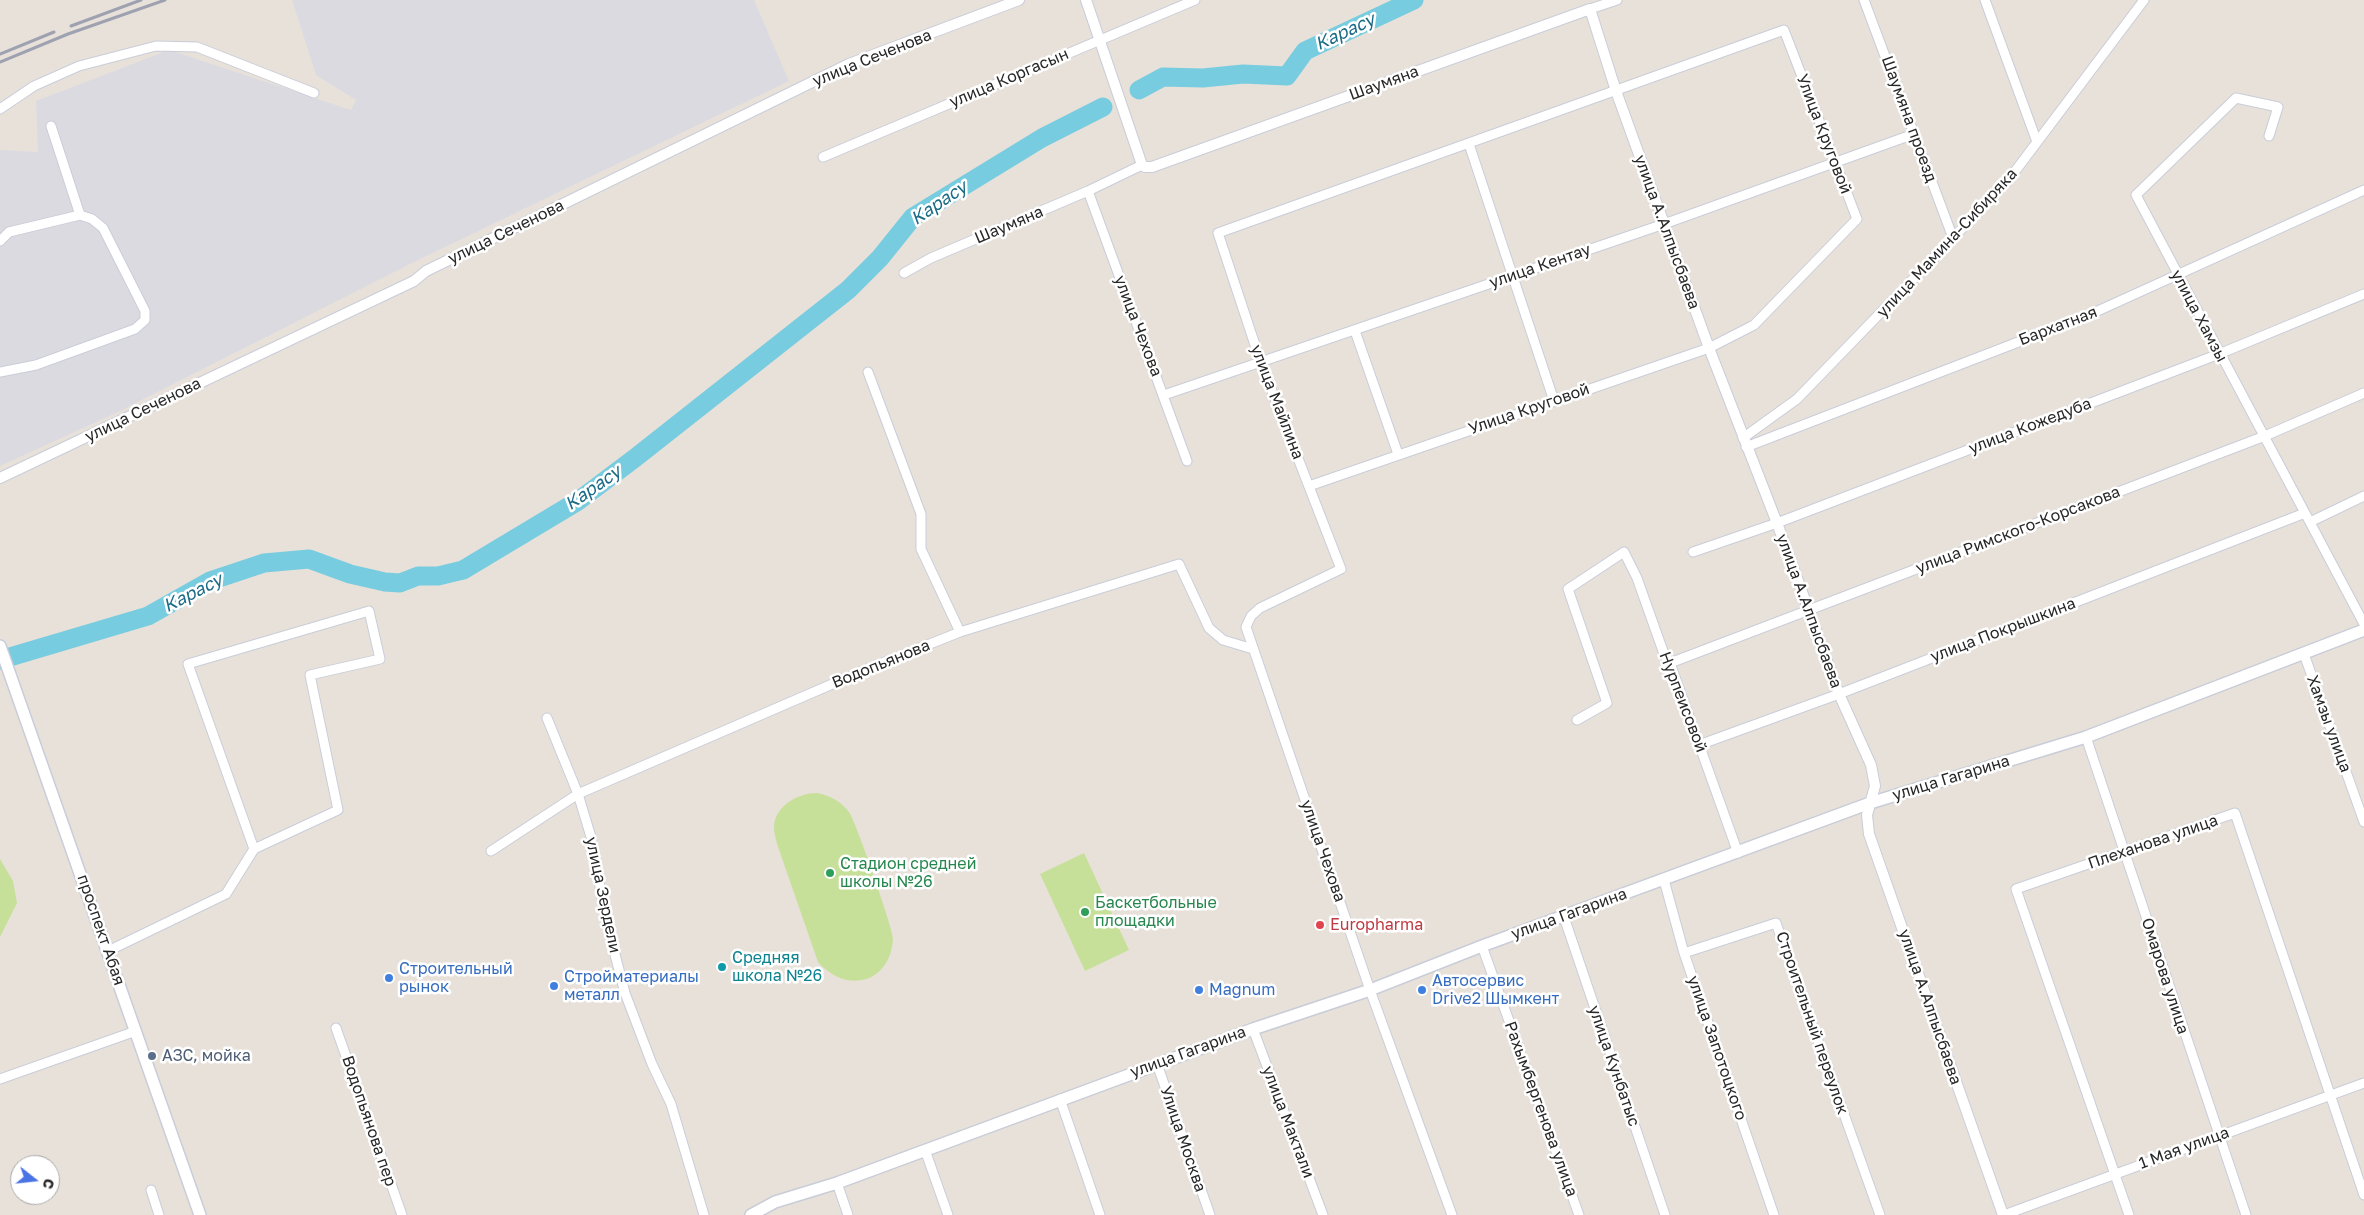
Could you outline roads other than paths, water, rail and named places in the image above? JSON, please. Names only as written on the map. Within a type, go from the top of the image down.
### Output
[{"type":"main road","name":"улица Гагарина","points":[[751,1215],[775,1202],[837,1183],[1253,1029],[1370,990],[1482,946],[1870,803],[2086,737],[2364,630]]},
{"type":"main road","name":"проспект Абая","points":[[0,646],[200,1215]]},
{"type":"main road","name":"улица Гагарина","points":[[760,1215],[775,1202]]},
{"type":"street","name":"улица Сеченова","points":[[0,478],[414,281],[435,266],[849,64],[1020,0]]},
{"type":"street","points":[[1086,0],[1099,40],[1147,166]]},
{"type":"street","name":"улица Коргасын","points":[[823,157],[1194,0]]},
{"type":"street","name":"Шаумяна","points":[[904,272],[931,258],[1147,166],[1617,0]]},
{"type":"street","name":"Шаумяна проезд","points":[[1864,0],[1953,238]]},
{"type":"street","points":[[1985,0],[2037,142]]},
{"type":"street","name":"улица Мамина-Сибиряка","points":[[1744,442],[1797,399],[2007,182],[2144,0]]},
{"type":"street","name":"улица А.Алпысбаева","points":[[1590,9],[1616,91],[1709,348],[1839,694],[1871,765],[1875,786],[1867,815],[1869,834],[2004,1215]]},
{"type":"street","name":"Улица Круговой","points":[[1218,233],[1784,30],[1836,163],[1856,219],[1754,325],[1709,348],[1309,486]]},
{"type":"street","points":[[0,109],[34,86],[79,66],[156,46],[197,47],[314,93]]},
{"type":"street","name":"улица Хамзы","points":[[2269,136],[2278,107],[2236,98],[2136,194],[2218,354],[2265,436],[2364,624]]},
{"type":"street","points":[[51,126],[80,215]]},
{"type":"street","name":"улица Кентау","points":[[1164,395],[1664,224],[1914,134]]},
{"type":"street","points":[[1468,144],[1554,400]]},
{"type":"street","name":"Бархатная","points":[[1744,442],[2091,314],[2364,190]]},
{"type":"street","name":"улица Чехова","points":[[1088,191],[1187,461]]},
{"type":"street","points":[[0,241],[9,232],[80,215],[92,219],[103,228],[145,311],[145,320],[135,328],[36,365],[0,372]]},
{"type":"street","name":"улица Майлина","points":[[1218,233],[1261,363],[1341,569],[1260,608],[1251,616],[1246,627]]},
{"type":"street","name":"улица Кожедуба","points":[[1693,552],[1776,523],[2218,354],[2364,294]]},
{"type":"street","points":[[1355,331],[1398,454]]},
{"type":"street","points":[[868,372],[921,514],[921,549],[960,632]]},
{"type":"street","name":"улица Римского-Корсакова","points":[[1670,663],[2265,436],[2364,393]]},
{"type":"street","points":[[2310,522],[2364,496]]},
{"type":"street","name":"улица Покрышкина","points":[[1699,745],[1839,694],[2305,513]]},
{"type":"street","name":"Нурпеисовой","points":[[1577,720],[1608,703],[1568,589],[1624,552],[1637,578],[1664,654],[1670,663],[1738,853]]},
{"type":"street","name":"Водопьянова","points":[[491,851],[578,794],[867,669],[960,632],[1179,564],[1209,628],[1223,640],[1253,649]]},
{"type":"street","points":[[108,951],[226,894],[254,849],[338,810],[310,675],[380,659],[369,612],[188,664],[254,849]]},
{"type":"street","name":"улица Чехова","points":[[1246,627],[1370,990],[1452,1215]]},
{"type":"street","name":"Хамзы улица","points":[[2304,654],[2364,822]]},
{"type":"street","name":"улица Зердели","points":[[548,718],[578,794],[591,836],[606,920],[625,993],[652,1064],[671,1104],[704,1215]]},
{"type":"street","name":"Омарова улица","points":[[2086,737],[2246,1215]]},
{"type":"street","name":"Плеханова улица","points":[[2129,1215],[2016,889],[2235,813],[2364,1195]]},
{"type":"street","name":"улица Запотоцкого","points":[[1664,880],[1684,953],[1774,1215]]},
{"type":"street","name":"улица Кунбатыс","points":[[1564,916],[1666,1215]]},
{"type":"street","name":"Строительный переулок","points":[[1684,953],[1776,923],[1880,1215]]},
{"type":"street","name":"Рахымбергенова улица","points":[[1482,946],[1579,1215]]},
{"type":"street","name":"Водопьянова пер","points":[[336,1028],[402,1215]]},
{"type":"street","name":"улица Мактали","points":[[1253,1029],[1323,1215]]},
{"type":"street","points":[[0,1078],[136,1031]]},
{"type":"street","name":"Улица Москва","points":[[1157,1064],[1210,1215]]},
{"type":"street","name":"1 Мая улица","points":[[2004,1215],[2364,1083]]},
{"type":"street","points":[[1060,1099],[1100,1215]]},
{"type":"street","points":[[925,1150],[948,1215]]},
{"type":"street","points":[[837,1183],[848,1215]]},
{"type":"street","points":[[151,1190],[159,1215]]},
{"type":"waterway","name":"Карасу","points":[[1139,90],[1163,77],[1203,78],[1243,74],[1287,76],[1305,51],[1414,0]]},
{"type":"waterway","name":"Карасу","points":[[0,660],[148,616],[210,581],[264,563],[309,559],[350,574],[385,582],[400,583],[418,576],[438,576],[463,570],[578,501],[635,458],[848,290],[880,258],[913,217],[1042,138],[1103,107]]},
{"type":"railway","points":[[71,26],[141,0]]},
{"type":"railway","points":[[0,62],[68,34],[165,0]]},
{"type":"railway","points":[[0,54],[54,32]]},
{"type":"place","name":"Стадион средней школы №26","points":[[830,873]]},
{"type":"place","name":"Баскетбольные площадки","points":[[1085,912]]},
{"type":"place","name":"Europharma","points":[[1320,925]]},
{"type":"place","name":"Средняя школа №26","points":[[722,967]]},
{"type":"place","name":"Строительный рынок","points":[[389,978]]},
{"type":"place","name":"Стройматериалы металл","points":[[554,986]]},
{"type":"place","name":"Magnum","points":[[1199,990]]},
{"type":"place","name":"Автосервис Drive2 Шымкент","points":[[1422,990]]},
{"type":"place","name":"АЗС, мойка","points":[[152,1056]]}]
